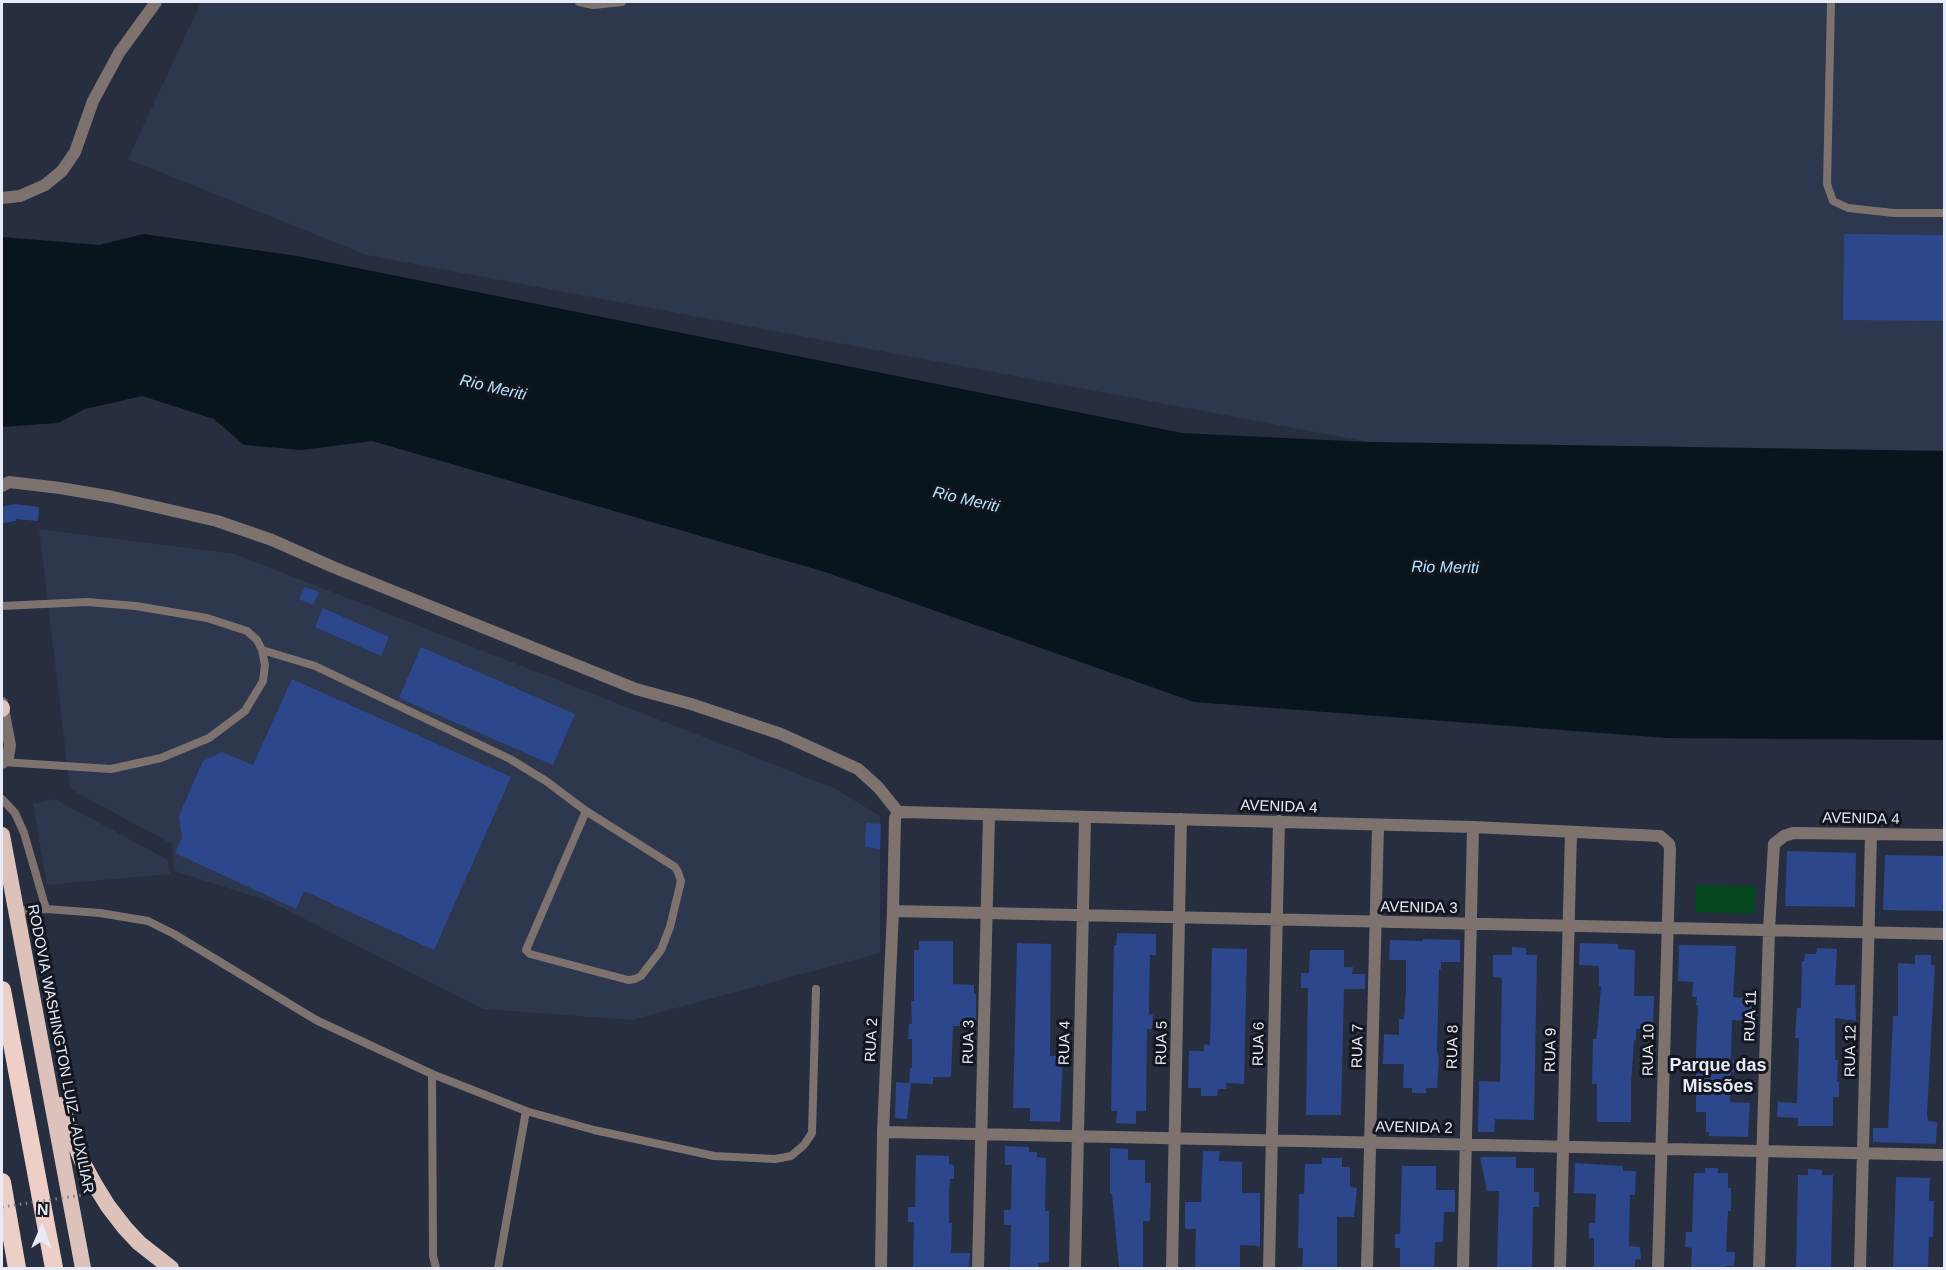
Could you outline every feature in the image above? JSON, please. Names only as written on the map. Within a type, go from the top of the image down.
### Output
[{"type":"highway","name":"RODOVIA WASHINGTON LUIZ - AUXILIAR","points":[[2,835],[83,1269]]},
{"type":"highway","points":[[2,990],[54,1269]]},
{"type":"highway","points":[[39,1033],[71,1134],[95,1185],[125,1228],[139,1243],[171,1269]]},
{"type":"highway","points":[[2,1182],[18,1269]]},
{"type":"street","points":[[2,198],[20,196],[45,185],[62,171],[75,152],[93,101],[119,53],[156,2]]},
{"type":"street","points":[[2,486],[9,482],[113,497],[217,521],[272,540],[636,689],[691,704],[782,734],[858,769],[878,788],[898,814]]},
{"type":"street","points":[[2,706],[10,745],[8,757],[2,763]]},
{"type":"street","name":"AVENIDA 4","points":[[898,814],[1279,821],[1660,836]]},
{"type":"street","name":"RUA 2","points":[[881,1269],[895,818],[898,814]]},
{"type":"street","name":"RUA 3","points":[[978,1269],[989,816]]},
{"type":"street","name":"RUA 4","points":[[1075,1269],[1085,818]]},
{"type":"street","name":"RUA 5","points":[[1172,1269],[1181,819]]},
{"type":"street","name":"RUA 6","points":[[1269,1269],[1279,821]]},
{"type":"street","name":"RUA 7","points":[[1367,1269],[1378,825]]},
{"type":"street","name":"RUA 8","points":[[1463,1269],[1473,827]]},
{"type":"street","name":"RUA 9","points":[[1560,1269],[1571,832]]},
{"type":"street","name":"AVENIDA 4","points":[[1778,839],[1793,833],[1944,835]]},
{"type":"street","name":"RUA 12","points":[[1860,1269],[1871,834]]},
{"type":"street","name":"RUA 10","points":[[1658,1269],[1670,849],[1669,844],[1660,836]]},
{"type":"street","name":"RUA 11","points":[[1758,1269],[1772,851],[1778,839]]},
{"type":"street","name":"AVENIDA 3","points":[[893,911],[1944,934]]},
{"type":"street","name":"AVENIDA 2","points":[[884,1132],[1944,1155]]},
{"type":"lane","points":[[579,2],[593,5],[622,2]]},
{"type":"lane","points":[[1831,2],[1827,184],[1833,201],[1848,208],[1894,213],[1944,213]]},
{"type":"lane","points":[[2,606],[87,602],[136,606],[197,616],[247,631],[257,640],[265,665],[263,681],[245,711],[209,738],[161,758],[111,769],[2,763]]},
{"type":"lane","points":[[262,650],[315,666],[510,759],[546,781],[586,811],[675,867],[680,876],[670,927],[661,950],[641,976],[635,980],[530,954],[526,950],[586,811]]},
{"type":"lane","points":[[2,799],[15,813],[24,833],[46,909]]},
{"type":"lane","points":[[16,911],[46,909],[100,913],[148,921],[174,934],[316,1020],[432,1074],[526,1111],[594,1130],[714,1156],[775,1158],[791,1156],[804,1145],[812,1133],[816,989]]},
{"type":"lane","points":[[432,1074],[433,1256],[436,1269]]},
{"type":"lane","points":[[498,1269],[526,1111]]},
{"type":"path","points":[[2,1207],[82,1195]]},
{"type":"shaded area","points":[[201,2],[1944,2],[1944,451],[1369,442],[366,255],[128,159]]},
{"type":"shaded area","points":[[39,529],[235,554],[834,788],[880,816],[880,953],[632,1020],[483,1009],[269,901],[174,871],[172,844],[70,789]]},
{"type":"shaded area","points":[[55,799],[168,860],[170,874],[47,885],[33,804]]},
{"type":"green space","points":[[1696,885],[1755,886],[1755,914],[1695,912]]},
{"type":"water","name":"Rio Meriti","points":[[143,234],[297,256],[1182,433],[1369,442],[1944,451],[1944,740],[1667,738],[1194,702],[825,572],[372,441],[302,450],[244,445],[214,419],[142,396],[85,409],[58,423],[2,427],[2,237],[99,245]]},
{"type":"building","points":[[1844,234],[1944,235],[1944,321],[1843,320]]},
{"type":"building","points":[[14,504],[39,507],[38,521],[16,519],[16,521],[2,523],[2,507]]},
{"type":"building","points":[[305,587],[319,592],[313,605],[299,599]]},
{"type":"building","points":[[323,608],[389,637],[381,656],[315,627]]},
{"type":"building","points":[[421,647],[575,714],[553,765],[399,698]]},
{"type":"building","points":[[292,679],[511,777],[434,950],[304,891],[296,909],[175,853],[182,838],[179,816],[203,761],[222,752],[253,765]]},
{"type":"building","points":[[866,823],[881,824],[880,850],[865,846]]},
{"type":"building","points":[[1787,851],[1856,853],[1855,907],[1785,906]]},
{"type":"building","points":[[1885,855],[1944,856],[1944,911],[1883,910]]},
{"type":"building","points":[[1117,933],[1156,934],[1156,955],[1150,955],[1149,1014],[1153,1015],[1152,1029],[1147,1029],[1146,1111],[1136,1111],[1136,1124],[1116,1123],[1117,1111],[1111,1111],[1114,945],[1116,945]]},
{"type":"building","points":[[1423,939],[1460,940],[1460,962],[1441,962],[1441,969],[1439,969],[1437,1088],[1426,1088],[1426,1093],[1412,1093],[1412,1088],[1403,1088],[1404,1064],[1383,1064],[1384,1034],[1399,1035],[1399,1019],[1404,1019],[1406,991],[1406,960],[1389,960],[1390,940],[1423,941]]},
{"type":"building","points":[[919,941],[953,941],[953,984],[974,985],[976,1026],[953,1026],[951,1077],[933,1077],[933,1084],[911,1083],[907,1119],[895,1118],[896,1082],[909,1083],[910,1068],[912,1068],[912,1039],[908,1039],[909,1024],[912,1024],[911,1001],[914,1001],[914,950],[919,950]]},
{"type":"building","points":[[1017,943],[1051,944],[1050,1056],[1063,1056],[1060,1122],[1030,1121],[1030,1108],[1013,1108]]},
{"type":"building","points":[[1580,943],[1618,944],[1618,949],[1635,950],[1634,996],[1654,996],[1653,1029],[1636,1029],[1631,1084],[1631,1122],[1597,1122],[1597,1084],[1592,1084],[1593,1039],[1596,1039],[1601,986],[1599,986],[1599,966],[1579,965]]},
{"type":"building","points":[[1679,945],[1736,946],[1733,997],[1743,998],[1743,1005],[1752,1005],[1752,1021],[1732,1020],[1731,1060],[1757,1062],[1757,1073],[1731,1072],[1730,1102],[1750,1103],[1748,1137],[1709,1136],[1709,1132],[1706,1132],[1706,1112],[1696,1112],[1698,1005],[1696,1005],[1697,997],[1692,997],[1693,982],[1678,981]]},
{"type":"building","points":[[1512,947],[1526,948],[1526,955],[1537,955],[1534,1120],[1495,1119],[1494,1132],[1478,1132],[1479,1081],[1500,1082],[1502,978],[1493,977],[1493,955],[1512,955]]},
{"type":"building","points":[[1212,948],[1247,949],[1244,1084],[1226,1083],[1227,1089],[1218,1089],[1217,1096],[1201,1096],[1201,1088],[1188,1088],[1189,1051],[1204,1051],[1204,1044],[1210,1045]]},
{"type":"building","points":[[1817,948],[1837,949],[1835,985],[1855,985],[1856,1021],[1835,1018],[1835,1060],[1838,1060],[1839,1097],[1833,1097],[1833,1126],[1798,1126],[1798,1118],[1777,1117],[1778,1102],[1797,1103],[1799,1038],[1795,1038],[1797,1008],[1801,1008],[1802,961],[1804,961],[1805,954],[1816,954]]},
{"type":"building","points":[[1310,950],[1344,950],[1344,967],[1353,967],[1352,974],[1365,974],[1365,989],[1344,989],[1341,1115],[1306,1115],[1308,988],[1301,988],[1301,973],[1309,973]]},
{"type":"building","points":[[1915,955],[1931,955],[1931,965],[1935,965],[1927,1114],[1928,1121],[1937,1122],[1936,1144],[1873,1142],[1873,1128],[1888,1128],[1893,1016],[1898,1016],[1898,963],[1915,964]]},
{"type":"building","points":[[1005,1146],[1029,1147],[1029,1152],[1037,1152],[1037,1157],[1046,1158],[1045,1211],[1049,1211],[1049,1262],[1038,1263],[1038,1269],[1010,1269],[1011,1225],[1004,1225],[1004,1210],[1011,1210],[1012,1165],[1005,1165]]},
{"type":"building","points":[[1110,1148],[1128,1149],[1128,1160],[1145,1160],[1145,1183],[1151,1183],[1150,1221],[1143,1221],[1143,1269],[1119,1267],[1112,1194],[1110,1194]]},
{"type":"building","points":[[1203,1151],[1220,1151],[1219,1161],[1242,1162],[1242,1193],[1260,1193],[1260,1246],[1240,1245],[1240,1267],[1195,1267],[1196,1229],[1185,1229],[1185,1202],[1201,1202]]},
{"type":"building","points":[[916,1155],[949,1156],[949,1164],[954,1165],[954,1179],[950,1179],[949,1193],[949,1223],[952,1223],[951,1253],[970,1253],[969,1268],[913,1267],[914,1222],[908,1222],[908,1207],[915,1207]]},
{"type":"building","points":[[1480,1157],[1516,1157],[1516,1168],[1534,1168],[1534,1192],[1539,1192],[1539,1207],[1533,1207],[1532,1269],[1497,1269],[1499,1191],[1487,1191]]},
{"type":"building","points":[[1322,1158],[1342,1158],[1342,1167],[1350,1167],[1350,1187],[1357,1188],[1354,1217],[1337,1217],[1337,1269],[1302,1269],[1303,1248],[1298,1248],[1299,1194],[1304,1194],[1305,1164],[1322,1164]]},
{"type":"building","points":[[1575,1163],[1623,1166],[1623,1171],[1636,1171],[1635,1195],[1630,1195],[1629,1246],[1640,1247],[1641,1259],[1635,1260],[1635,1268],[1594,1269],[1594,1238],[1589,1238],[1589,1223],[1595,1223],[1596,1194],[1574,1193]]},
{"type":"building","points":[[1402,1166],[1436,1166],[1436,1190],[1455,1190],[1455,1212],[1444,1212],[1443,1242],[1435,1242],[1434,1269],[1400,1269],[1400,1248],[1395,1248],[1395,1234],[1400,1234]]},
{"type":"building","points":[[1705,1168],[1718,1168],[1718,1173],[1728,1173],[1728,1188],[1731,1188],[1731,1211],[1728,1211],[1726,1252],[1735,1252],[1734,1266],[1726,1266],[1726,1269],[1691,1269],[1692,1248],[1685,1247],[1686,1232],[1692,1232],[1694,1173],[1705,1173]]},
{"type":"building","points":[[1808,1169],[1822,1170],[1822,1175],[1833,1175],[1831,1269],[1796,1269],[1798,1175],[1808,1175]]},
{"type":"building","points":[[1896,1177],[1930,1178],[1929,1201],[1934,1201],[1933,1237],[1929,1237],[1928,1269],[1893,1269]]},
{"type":"district","name":"Parque das Missões","points":[[1718,1076]]}]
